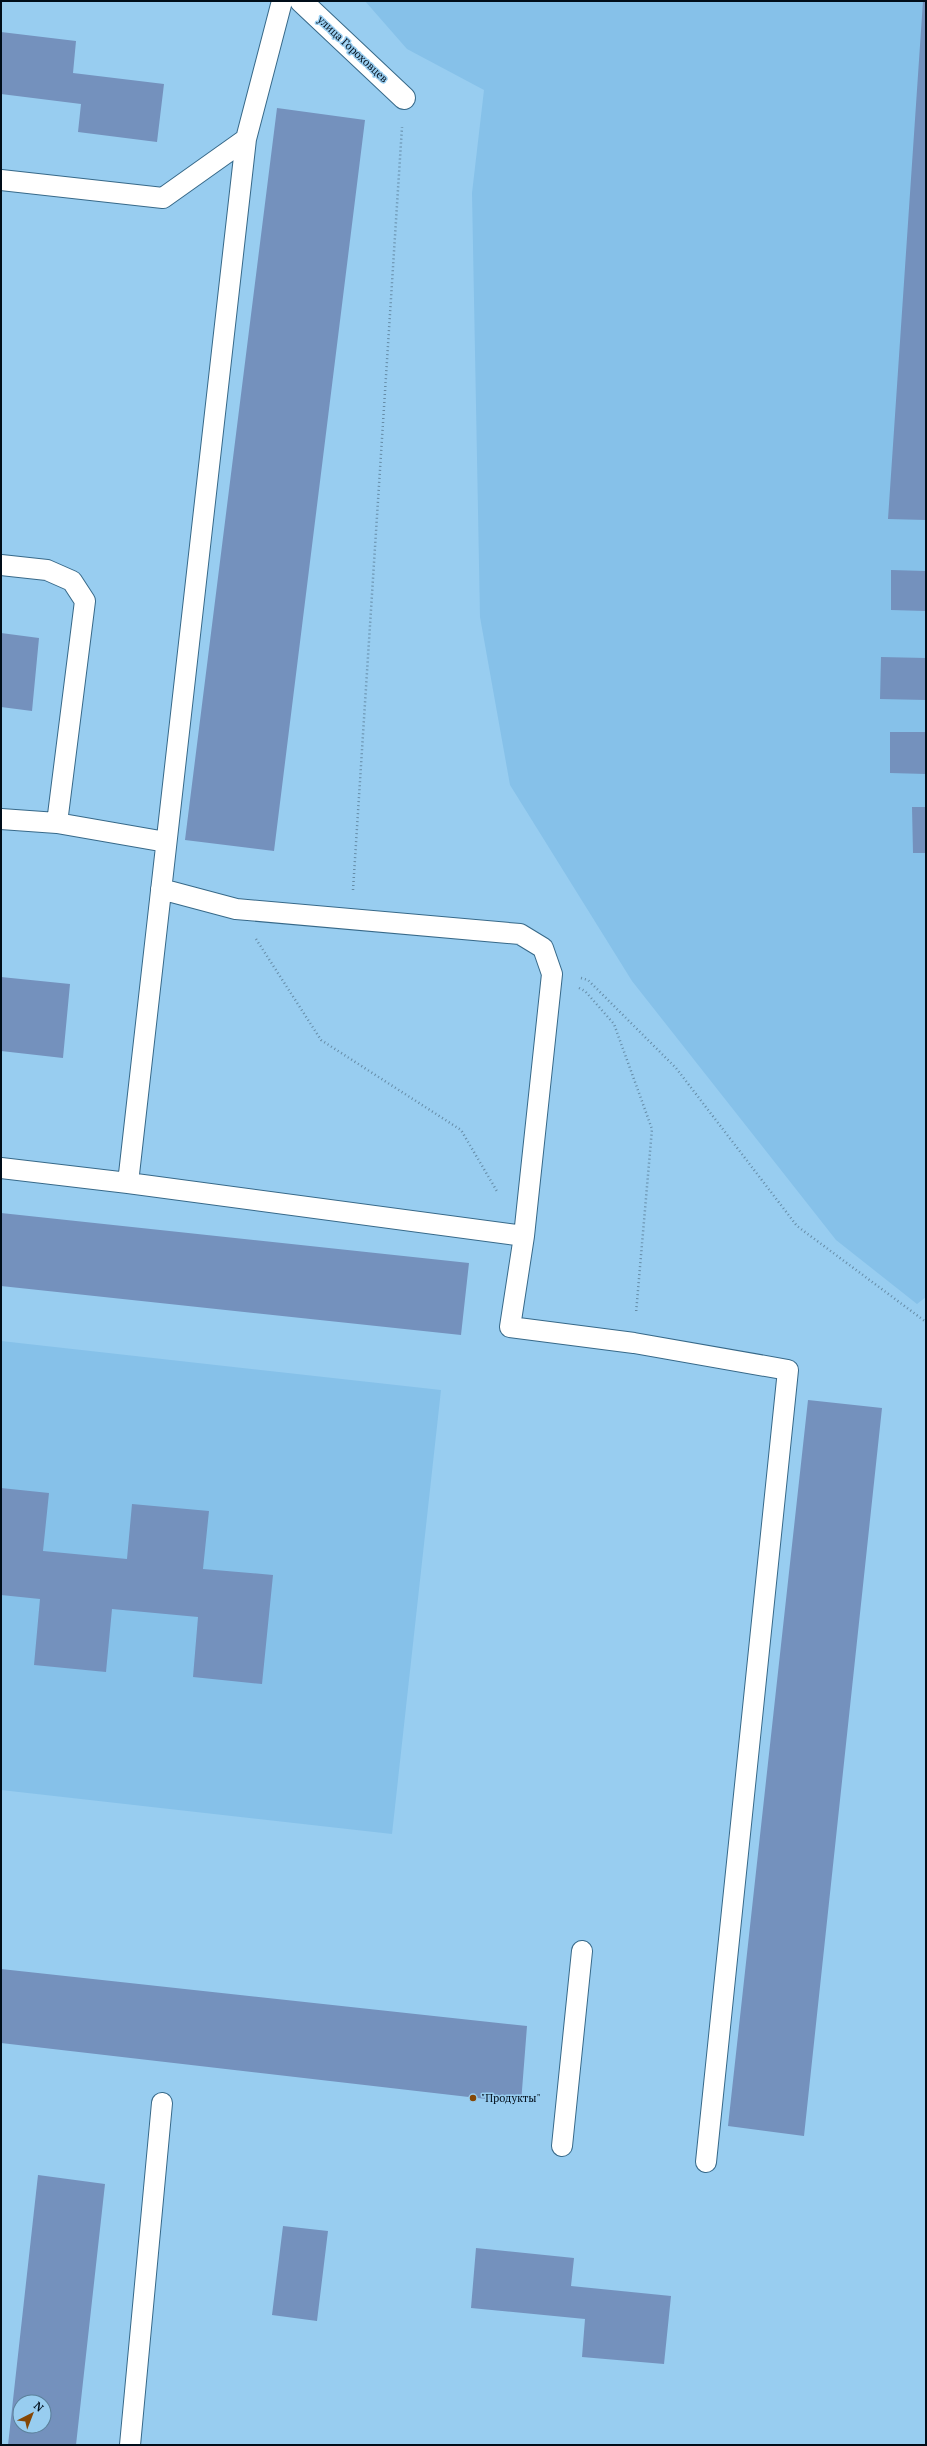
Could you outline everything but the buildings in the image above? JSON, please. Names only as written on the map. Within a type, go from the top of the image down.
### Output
[{"type":"street","name":"улица Гороховцев","points":[[302,1],[404,98]]},
{"type":"lane","points":[[128,1183],[246,139],[282,1]]},
{"type":"lane","points":[[1,180],[163,198],[246,139]]},
{"type":"lane","points":[[1,565],[53,573],[72,581],[85,601],[57,823]]},
{"type":"lane","points":[[1,819],[57,823],[166,842]]},
{"type":"lane","points":[[161,889],[236,909],[351,921],[520,934],[544,948],[552,974],[524,1236],[510,1328],[634,1343],[788,1370],[706,2162]]},
{"type":"lane","points":[[1,1168],[128,1183],[524,1236]]},
{"type":"lane","points":[[562,2146],[582,1951]]},
{"type":"lane","points":[[130,2445],[162,2103]]},
{"type":"path","points":[[351,921],[404,98]]},
{"type":"path","points":[[236,909],[321,1040],[461,1130],[500,1196]]},
{"type":"path","points":[[552,974],[588,980],[676,1068],[797,1226],[926,1322]]},
{"type":"path","points":[[552,974],[585,991],[614,1024],[652,1129],[634,1343]]},
{"type":"shaded area","points":[[365,1],[926,1],[926,1297],[917,1304],[836,1240],[632,981],[510,785],[480,617],[472,193],[484,90],[407,49]]},
{"type":"shaded area","points":[[1,1341],[441,1390],[392,1834],[1,1790]]},
{"type":"place","name":"\"Продукты\"","points":[[473,2098]]}]
